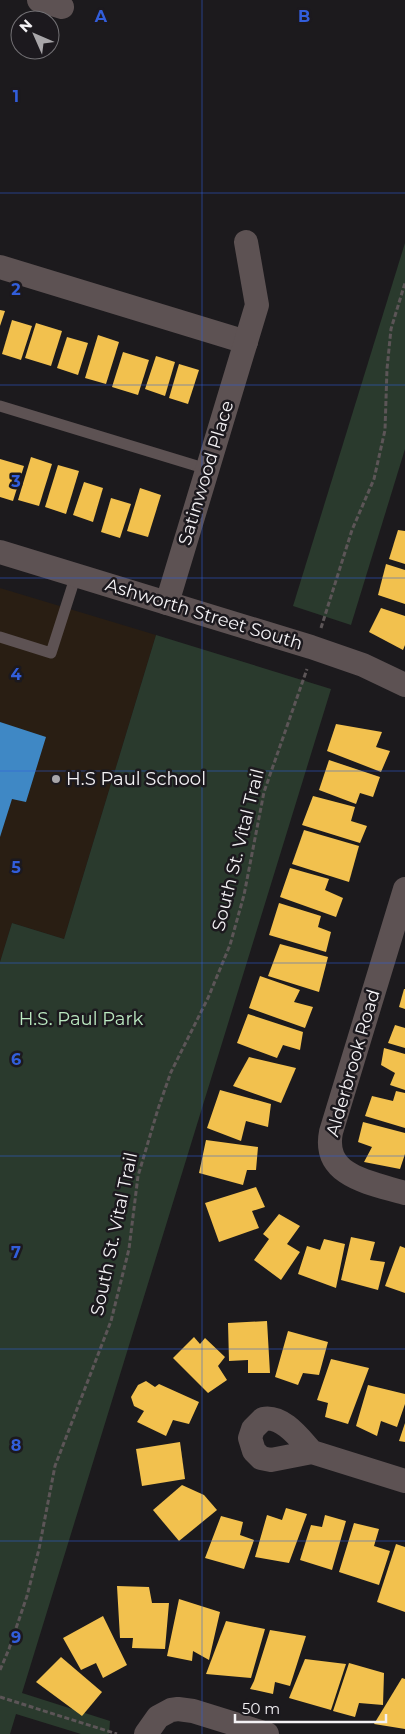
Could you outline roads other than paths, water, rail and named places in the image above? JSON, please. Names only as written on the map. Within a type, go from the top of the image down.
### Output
[{"type":"street","points":[[39,0],[62,7]]},
{"type":"street","name":"Satinwood Place","points":[[167,603],[257,305],[246,242]]},
{"type":"street","points":[[0,267],[246,342]]},
{"type":"street","name":"Ashworth Street South","points":[[0,552],[342,658],[387,676],[405,686]]},
{"type":"street","name":"Alderbrook Road","points":[[405,889],[330,1132],[329,1144],[334,1159],[345,1172],[356,1178],[405,1193]]},
{"type":"street","points":[[312,1452],[405,1481]]},
{"type":"street","points":[[146,1734],[158,1717],[171,1710],[178,1709],[194,1711],[267,1734]]},
{"type":"lane","points":[[0,406],[207,469]]},
{"type":"lane","points":[[0,637],[51,653],[76,575]]},
{"type":"place","name":"H.S Paul School","points":[[56,779]]},
{"type":"park label","name":"H.S. Paul Park","points":[[81,1019]]}]
